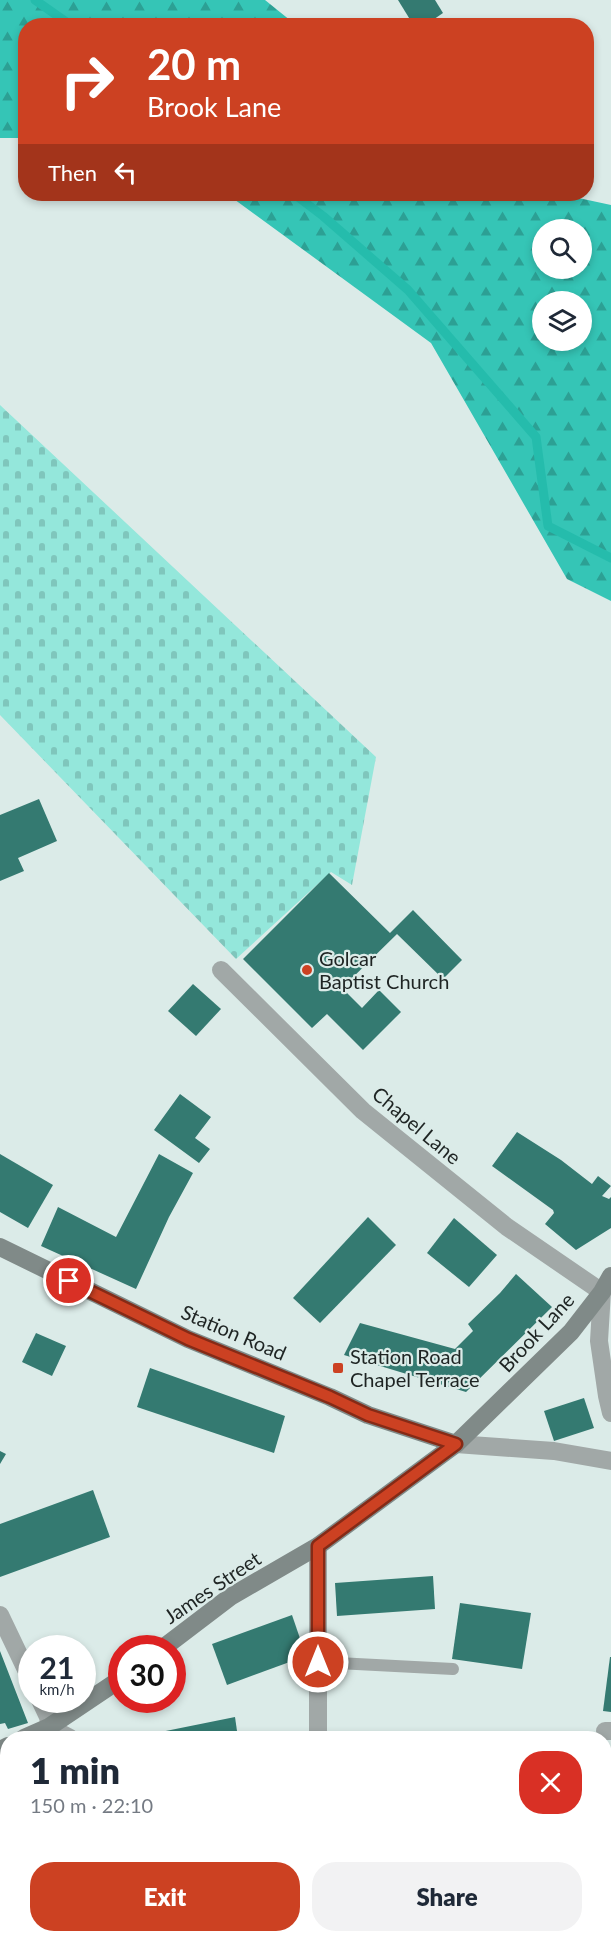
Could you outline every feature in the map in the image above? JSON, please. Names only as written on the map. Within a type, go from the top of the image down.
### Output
[{"type":"street","name":"Chapel Lane","points":[[221,970],[363,1111],[507,1227],[602,1292]]},
{"type":"street","name":"Station Road","points":[[0,1247],[188,1339],[330,1397],[368,1415],[456,1444]]},
{"type":"street","name":"Brook Lane","points":[[318,1546],[456,1444],[571,1332],[602,1292],[611,1276]]},
{"type":"street","points":[[602,1292],[599,1341],[611,1413]]},
{"type":"street","points":[[456,1444],[554,1450],[611,1461]]},
{"type":"street","points":[[318,1546],[318,1731]]},
{"type":"street","name":"James Street","points":[[180,1635],[230,1597],[318,1546]]},
{"type":"street","points":[[0,1615],[18,1653]]},
{"type":"street","points":[[51,1731],[108,1688]]},
{"type":"street","points":[[46,1713],[50,1731]]},
{"type":"lane","points":[[318,1662],[453,1669]]},
{"type":"green space","points":[[0,0],[265,0],[287,18],[18,18],[18,138],[0,138]]},
{"type":"green space","points":[[237,201],[592,201],[611,205],[611,601],[567,579],[431,343]]},
{"type":"green space","points":[[0,405],[376,757],[352,885],[331,872],[236,959],[0,715]]},
{"type":"building","points":[[398,0],[435,0],[443,13],[436,18],[409,18]]},
{"type":"building","points":[[39,799],[57,841],[18,858],[24,871],[0,881],[0,815]]},
{"type":"building","name":"Golcar Baptist Church","points":[[329,873],[390,933],[413,910],[462,960],[443,979],[397,934],[342,988],[362,1008],[379,990],[401,1012],[363,1050],[327,1014],[312,1028],[243,959]]},
{"type":"building","points":[[193,984],[221,1009],[196,1036],[168,1011]]},
{"type":"building","points":[[180,1094],[211,1117],[195,1138],[210,1149],[199,1163],[154,1130]]},
{"type":"building","points":[[517,1132],[561,1160],[592,1184],[598,1176],[611,1186],[602,1196],[609,1199],[611,1197],[611,1228],[576,1250],[545,1224],[554,1213],[553,1210],[492,1166]]},
{"type":"building","points":[[0,1154],[53,1185],[28,1228],[0,1212]]},
{"type":"building","points":[[159,1154],[193,1173],[169,1217],[136,1289],[41,1246],[58,1207],[116,1237]]},
{"type":"building","points":[[368,1217],[396,1245],[320,1323],[293,1298]]},
{"type":"building","points":[[454,1218],[497,1255],[469,1287],[427,1253]]},
{"type":"building","points":[[516,1274],[552,1307],[466,1392],[344,1355],[360,1323],[455,1349],[473,1331],[468,1324]]},
{"type":"building","points":[[36,1333],[66,1346],[52,1376],[22,1362]]},
{"type":"building","points":[[150,1368],[285,1416],[274,1453],[137,1407]]},
{"type":"building","points":[[584,1398],[594,1428],[554,1441],[544,1411]]},
{"type":"building","points":[[0,1451],[6,1454],[0,1464]]},
{"type":"building","points":[[93,1490],[110,1537],[0,1577],[0,1524]]},
{"type":"building","points":[[433,1576],[435,1609],[337,1616],[335,1583]]},
{"type":"building","points":[[460,1603],[531,1613],[522,1669],[452,1659]]},
{"type":"building","points":[[292,1615],[306,1656],[227,1685],[212,1644]]},
{"type":"building","points":[[0,1651],[18,1697],[18,1713],[24,1713],[28,1723],[8,1729],[5,1723],[0,1724]]},
{"type":"building","points":[[611,1657],[611,1712],[603,1711]]},
{"type":"building","points":[[235,1717],[237,1731],[166,1731]]},
{"type":"waterway","points":[[35,0],[61,18]]},
{"type":"waterway","points":[[303,201],[408,290],[536,437],[548,526],[611,558]]},
{"type":"place","name":"Golcar Baptist Church","points":[[307,970]]},
{"type":"place","name":"Station Road Chapel Terrace","points":[[338,1368]]},
{"type":"route","points":[[69,1281],[188,1339],[330,1397],[368,1415],[456,1444],[318,1546],[318,1662]]}]
